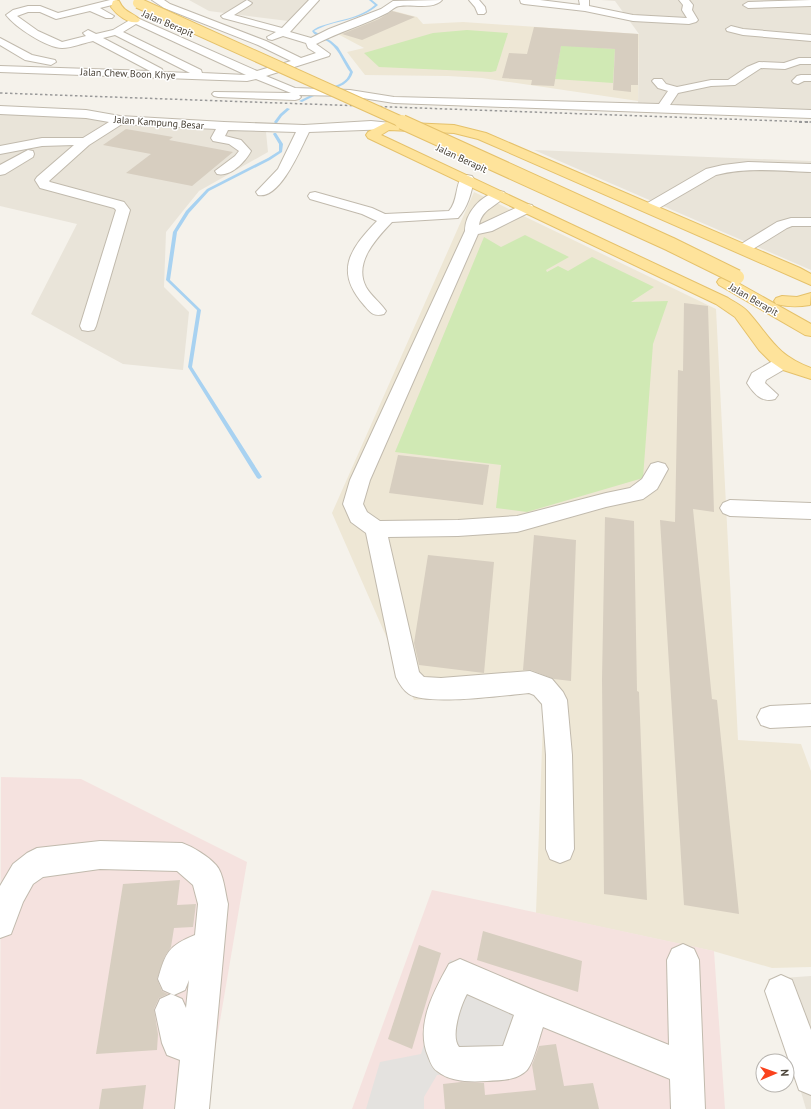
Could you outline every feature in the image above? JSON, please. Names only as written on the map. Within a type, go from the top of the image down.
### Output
[{"type":"main road","name":"Jalan Berapit","points":[[112,2],[132,3],[177,26],[593,219],[731,279],[811,331]]},
{"type":"main road","points":[[112,2],[123,14],[135,20]]},
{"type":"main road","points":[[132,3],[507,169],[670,244],[731,279],[782,301],[811,317]]},
{"type":"main road","points":[[372,135],[387,126],[426,126],[467,131],[515,150],[743,249],[809,281]]},
{"type":"main road","points":[[372,135],[722,301],[741,314],[765,346],[776,357],[811,374]]},
{"type":"main road","points":[[782,301],[797,302],[810,300],[811,298]]},
{"type":"street","points":[[157,0],[172,8],[258,41],[299,61]]},
{"type":"street","points":[[258,41],[283,33],[293,25],[314,0]]},
{"type":"street","points":[[211,14],[226,16],[264,26],[283,33],[318,38],[384,11],[396,3],[431,2],[437,0]]},
{"type":"street","points":[[474,0],[480,7],[481,12]]},
{"type":"street","points":[[523,1],[584,4],[633,18],[693,20],[687,10],[688,5],[684,0]]},
{"type":"street","points":[[172,8],[184,1]]},
{"type":"street","points":[[523,1],[551,12]]},
{"type":"street","points":[[56,16],[90,4],[112,2]]},
{"type":"street","points":[[226,16],[247,3]]},
{"type":"street","points":[[748,5],[811,3]]},
{"type":"street","points":[[90,4],[109,16]]},
{"type":"street","points":[[70,24],[47,10],[38,8],[11,15],[24,26],[55,43],[67,45],[116,32],[135,20],[287,89],[295,91],[350,93],[394,100],[811,114]]},
{"type":"street","points":[[6,31],[24,26]]},
{"type":"street","points":[[80,29],[103,44],[164,74]]},
{"type":"street","points":[[731,29],[742,32],[811,38]]},
{"type":"street","points":[[116,32],[206,76]]},
{"type":"street","name":"Jalan Chew Boon Khye","points":[[0,69],[241,78],[256,75],[325,54],[311,44],[318,38]]},
{"type":"street","points":[[0,41],[32,59],[68,65],[71,68],[68,71]]},
{"type":"street","points":[[131,58],[186,44]]},
{"type":"street","points":[[658,81],[662,86],[675,90],[712,83],[731,83],[759,65],[785,66],[799,61],[811,61]]},
{"type":"street","points":[[798,81],[801,78],[811,78]]},
{"type":"street","points":[[422,101],[427,94],[446,90]]},
{"type":"street","points":[[662,108],[675,90]]},
{"type":"street","points":[[218,94],[271,97],[328,96]]},
{"type":"street","name":"Jalan Kampung Besar","points":[[0,110],[86,114],[120,120],[224,126],[304,129],[318,128]]},
{"type":"street","points":[[88,326],[123,210],[119,205],[45,185],[42,180],[85,142],[120,120]]},
{"type":"street","points":[[217,138],[224,126]]},
{"type":"street","points":[[318,128],[387,126]]},
{"type":"street","points":[[318,128],[358,131],[372,135]]},
{"type":"street","points":[[263,192],[284,171],[304,129]]},
{"type":"street","points":[[152,130],[217,138],[238,143],[245,151],[240,159],[222,171]]},
{"type":"street","points":[[5,149],[45,141],[65,140],[85,142]]},
{"type":"street","points":[[5,149],[19,154],[72,154]]},
{"type":"street","points":[[0,171],[40,155]]},
{"type":"street","points":[[648,208],[711,172],[722,169],[754,166],[811,168]]},
{"type":"street","points":[[315,196],[367,211],[383,218],[453,215],[459,209],[464,195],[467,179]]},
{"type":"street","points":[[499,195],[478,210],[472,220],[472,231],[360,480],[353,504],[358,517],[376,528],[458,528],[517,524],[606,500],[636,494],[650,484],[658,468]]},
{"type":"street","points":[[472,231],[487,228],[527,208]]},
{"type":"street","points":[[378,311],[356,281],[355,267],[358,255],[368,239],[388,218]]},
{"type":"street","points":[[743,249],[782,225],[791,222],[811,222]]},
{"type":"street","points":[[769,395],[760,389],[756,383],[758,377],[784,362]]},
{"type":"street","points":[[730,508],[811,511]]},
{"type":"street","points":[[376,528],[408,677],[418,687],[441,689],[530,682],[543,687],[554,700],[559,754],[560,849]]},
{"type":"street","points":[[770,717],[811,715]]},
{"type":"street","points":[[0,923],[12,893],[23,874],[37,863],[100,855],[182,857],[206,876],[213,904],[192,1109]]},
{"type":"street","points":[[174,979],[178,964],[187,953],[209,945]]},
{"type":"street","points":[[682,960],[688,1109]]},
{"type":"street","points":[[781,991],[811,1078]]},
{"type":"street","points":[[533,1007],[686,1069]]},
{"type":"street","points":[[171,1010],[178,1043],[198,1051]]},
{"type":"shaded area","points":[[189,0],[318,0],[296,22],[209,11]]},
{"type":"shaded area","points":[[601,0],[811,0],[811,112],[638,106],[639,34],[615,1]]},
{"type":"shaded area","points":[[390,10],[417,17],[423,24],[463,22],[639,34],[638,101],[482,78],[365,75],[347,52],[364,48],[334,32]]},
{"type":"shaded area","points":[[0,114],[83,118],[126,125],[266,132],[268,152],[199,191],[166,232],[164,287],[189,312],[183,370],[123,364],[31,314],[77,224],[0,206]]},
{"type":"shaded area","points":[[534,150],[811,161],[811,270]]},
{"type":"shaded area","points":[[474,192],[716,309],[738,740],[801,744],[811,771],[811,967],[772,968],[713,951],[536,913],[544,693],[414,700],[332,513]]},
{"type":"shaded area","points":[[1,777],[81,779],[247,862],[205,1109],[0,1109]]},
{"type":"shaded area","points":[[432,890],[714,951],[725,1109],[352,1109]]},
{"type":"shaded area","points":[[450,960],[474,967],[529,990],[518,1072],[437,1075],[424,1097],[424,1109],[366,1109],[380,1062],[421,1054]]},
{"type":"shaded area","points":[[811,976],[811,1109],[806,1109],[795,1071],[795,1053],[790,1053],[768,979]]},
{"type":"green space","points":[[467,30],[508,33],[496,71],[379,67],[364,53],[433,33]]},
{"type":"green space","points":[[562,40],[588,47],[615,49],[613,83],[555,79]]},
{"type":"green space","points":[[525,235],[569,257],[546,270],[547,272],[558,266],[568,271],[592,257],[654,287],[631,302],[668,301],[653,344],[643,478],[527,512],[496,508],[501,465],[395,452],[484,237],[501,247]]},
{"type":"building","points":[[392,11],[415,17],[362,40],[342,34],[379,19]]},
{"type":"building","points":[[534,27],[638,34],[638,85],[631,85],[631,92],[613,90],[615,49],[561,46],[554,86],[531,85],[532,80],[502,78],[509,53],[527,54]]},
{"type":"building","points":[[126,129],[173,137],[169,140],[233,152],[192,186],[126,173],[151,154],[103,145]]},
{"type":"building","points":[[684,303],[708,306],[714,512],[693,509],[712,699],[717,700],[739,914],[684,905],[660,520],[675,522],[678,370],[683,371]]},
{"type":"building","points":[[398,455],[489,465],[483,505],[389,493]]},
{"type":"building","points":[[605,517],[634,521],[637,691],[639,692],[647,900],[604,894],[602,679]]},
{"type":"building","points":[[534,535],[576,540],[571,681],[554,679],[531,670],[523,670]]},
{"type":"building","points":[[428,555],[494,562],[484,673],[419,665],[414,643]]},
{"type":"building","points":[[180,880],[177,905],[196,904],[193,927],[174,928],[171,947],[165,956],[157,979],[162,991],[168,994],[159,998],[154,1009],[158,1034],[157,1050],[96,1054],[123,884]]},
{"type":"building","points":[[483,931],[582,961],[578,992],[477,960]]},
{"type":"building","points":[[419,945],[441,953],[412,1049],[388,1039]]},
{"type":"building","points":[[556,1044],[564,1086],[593,1083],[599,1109],[445,1109],[443,1084],[461,1082],[484,1083],[485,1095],[536,1090],[532,1065],[539,1046]]},
{"type":"building","points":[[146,1085],[143,1109],[99,1109],[102,1089]]},
{"type":"waterway","points":[[329,89],[346,82],[351,76],[352,72],[337,48],[313,31],[318,28],[364,14],[377,5],[370,0]]},
{"type":"waterway","points":[[301,101],[318,93]]},
{"type":"waterway","points":[[276,122],[288,109]]},
{"type":"waterway","points":[[259,477],[190,367],[199,310],[168,280],[175,232],[187,212],[208,190],[269,159],[281,151],[281,144],[275,134]]},
{"type":"railway","points":[[0,93],[811,122],[799,122]]}]
